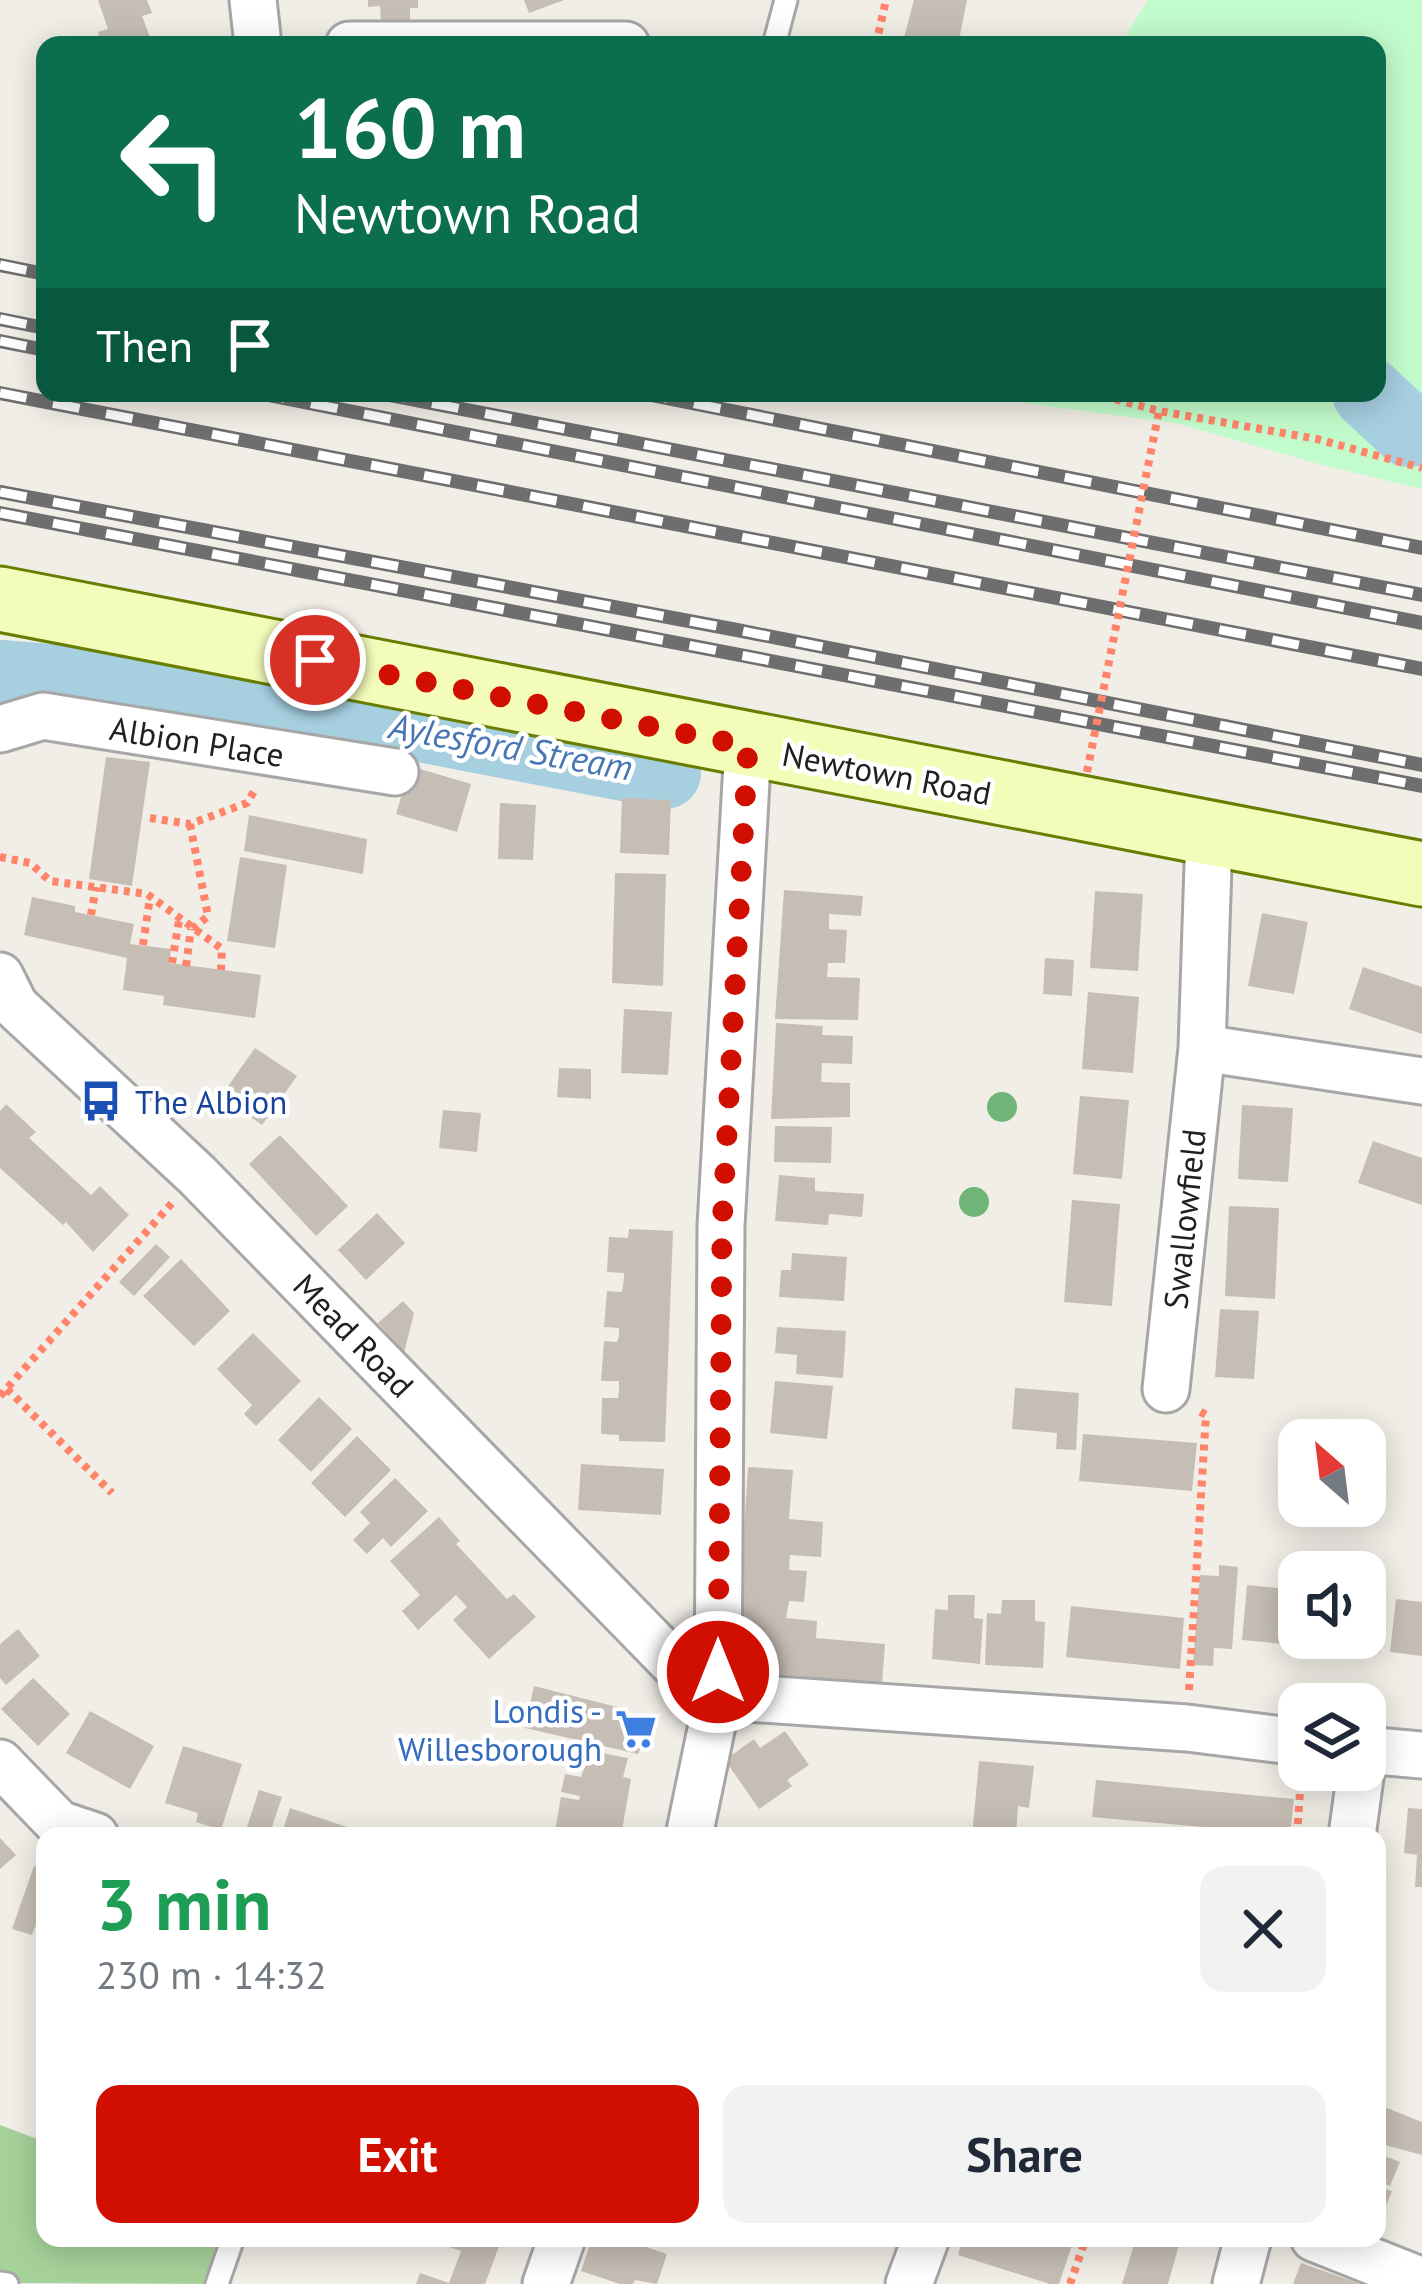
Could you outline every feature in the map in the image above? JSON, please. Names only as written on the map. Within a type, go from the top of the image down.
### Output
[{"type":"street","points":[[253,0],[257,36]]},
{"type":"street","name":"Newtown Road","points":[[0,599],[1422,874]]},
{"type":"street","name":"Albion Place","points":[[0,729],[43,716],[395,772]]},
{"type":"street","points":[[690,1827],[718,1684],[720,740]]},
{"type":"street","name":"Swallowfield","points":[[1166,1389],[1202,1048],[1210,835]]},
{"type":"street","name":"Mead Road","points":[[5,1002],[197,1175],[674,1664],[718,1684],[1278,1739]]},
{"type":"street","points":[[1202,1048],[1422,1081]]},
{"type":"street","points":[[1386,1752],[1422,1755]]},
{"type":"street","points":[[0,1763],[59,1824],[68,1827]]},
{"type":"street","points":[[1353,1827],[1357,1791]]},
{"type":"street","points":[[546,2284],[559,2247]]},
{"type":"street","points":[[909,2284],[923,2247]]},
{"type":"street","points":[[1236,2284],[1246,2247]]},
{"type":"street","points":[[1337,2247],[1422,2281]]},
{"type":"lane","points":[[776,36],[786,0]]},
{"type":"lane","points":[[217,2284],[230,2247]]},
{"type":"path","points":[[878,36],[886,0]]},
{"type":"path","points":[[1126,402],[1317,439],[1422,468]]},
{"type":"path","points":[[1087,772],[1159,411]]},
{"type":"path","points":[[150,818],[190,824],[247,803],[278,753]]},
{"type":"path","points":[[186,966],[192,928],[208,916],[190,824]]},
{"type":"path","points":[[0,857],[30,862],[50,881],[150,897],[222,949],[221,970]]},
{"type":"path","points":[[92,915],[96,887]]},
{"type":"path","points":[[143,945],[150,897]]},
{"type":"path","points":[[172,963],[179,919]]},
{"type":"path","points":[[112,1493],[3,1393],[197,1175]]},
{"type":"path","points":[[1166,1389],[1206,1415],[1186,1728]]},
{"type":"path","points":[[1298,1827],[1300,1791]]},
{"type":"path","points":[[1070,2284],[1083,2247]]},
{"type":"green space","points":[[1148,0],[1422,0],[1422,489],[1180,424],[1018,402],[1386,402],[1386,36],[1126,36]]},
{"type":"green space","points":[[0,2125],[36,2139],[36,2247],[230,2247],[217,2284],[0,2283]]},
{"type":"building","points":[[98,0],[147,0],[152,13],[142,16],[150,36],[99,36],[98,32],[108,29]]},
{"type":"building","points":[[368,0],[418,0],[418,8],[410,8],[410,21],[381,23],[380,6],[368,7]]},
{"type":"building","points":[[524,0],[564,0],[529,13]]},
{"type":"building","points":[[914,0],[967,0],[960,36],[904,36]]},
{"type":"building","points":[[106,757],[150,762],[132,886],[89,879]]},
{"type":"building","points":[[410,766],[471,784],[457,832],[396,814]]},
{"type":"building","points":[[622,798],[671,800],[669,855],[620,853]]},
{"type":"building","points":[[500,803],[536,805],[533,860],[498,859]]},
{"type":"building","points":[[249,815],[367,839],[363,874],[244,851]]},
{"type":"building","points":[[240,857],[287,865],[275,948],[227,941]]},
{"type":"building","points":[[615,873],[666,874],[663,986],[612,983]]},
{"type":"building","points":[[784,890],[863,896],[861,916],[829,914],[829,929],[847,930],[845,963],[828,963],[827,977],[860,978],[858,1020],[775,1019]]},
{"type":"building","points":[[1095,891],[1143,894],[1138,971],[1090,968]]},
{"type":"building","points":[[32,897],[134,924],[130,944],[171,949],[169,963],[261,975],[255,1018],[163,1005],[164,996],[123,990],[127,958],[24,935]]},
{"type":"building","points":[[1262,913],[1308,922],[1294,994],[1248,986]]},
{"type":"building","points":[[1045,958],[1074,960],[1072,996],[1043,994]]},
{"type":"building","points":[[1363,967],[1422,987],[1422,1034],[1349,1009]]},
{"type":"building","points":[[1088,992],[1139,997],[1133,1073],[1082,1069]]},
{"type":"building","points":[[624,1009],[672,1012],[668,1075],[621,1073]]},
{"type":"building","points":[[776,1023],[823,1026],[822,1035],[853,1036],[852,1064],[822,1063],[821,1082],[850,1083],[850,1117],[771,1119]]},
{"type":"building","points":[[255,1048],[297,1076],[262,1125],[221,1096]]},
{"type":"building","points":[[559,1068],[591,1069],[591,1099],[557,1097]]},
{"type":"building","points":[[1080,1096],[1129,1100],[1122,1179],[1073,1174]]},
{"type":"building","points":[[6,1104],[36,1132],[29,1138],[91,1195],[100,1186],[129,1215],[93,1252],[66,1222],[63,1225],[0,1168],[0,1111]]},
{"type":"building","points":[[1242,1105],[1293,1108],[1288,1182],[1238,1179]]},
{"type":"building","points":[[443,1110],[481,1113],[477,1152],[439,1148]]},
{"type":"building","points":[[775,1126],[832,1127],[831,1163],[774,1162]]},
{"type":"building","points":[[280,1135],[348,1206],[316,1236],[249,1164]]},
{"type":"building","points":[[1373,1141],[1422,1158],[1422,1205],[1358,1183]]},
{"type":"building","points":[[779,1175],[815,1178],[815,1191],[864,1194],[862,1217],[829,1214],[828,1225],[775,1221]]},
{"type":"building","points":[[1072,1200],[1120,1204],[1112,1306],[1064,1302]]},
{"type":"building","points":[[1229,1206],[1279,1208],[1275,1299],[1225,1296]]},
{"type":"building","points":[[377,1213],[405,1243],[366,1280],[338,1250]]},
{"type":"building","points":[[629,1229],[673,1231],[665,1442],[619,1441],[619,1435],[601,1434],[602,1398],[618,1398],[619,1391],[619,1381],[601,1381],[604,1341],[617,1342],[619,1336],[619,1328],[604,1327],[607,1291],[622,1292],[624,1278],[624,1273],[607,1272],[609,1237],[628,1238]]},
{"type":"building","points":[[156,1244],[170,1257],[134,1296],[119,1282]]},
{"type":"building","points":[[792,1253],[847,1257],[844,1301],[779,1297],[781,1270],[791,1270]]},
{"type":"building","points":[[181,1259],[230,1311],[194,1346],[143,1296]]},
{"type":"building","points":[[403,1301],[414,1313],[404,1353],[378,1323]]},
{"type":"building","points":[[1220,1309],[1259,1311],[1254,1379],[1215,1377]]},
{"type":"building","points":[[777,1327],[846,1331],[843,1378],[796,1374],[797,1355],[775,1353]]},
{"type":"building","points":[[253,1333],[301,1381],[256,1426],[244,1414],[252,1405],[217,1369]]},
{"type":"building","points":[[775,1381],[833,1386],[827,1439],[770,1433]]},
{"type":"building","points":[[1015,1388],[1079,1393],[1076,1450],[1056,1449],[1057,1433],[1012,1429]]},
{"type":"building","points":[[319,1397],[352,1429],[311,1472],[278,1440]]},
{"type":"building","points":[[1083,1434],[1197,1443],[1192,1491],[1079,1481]]},
{"type":"building","points":[[357,1436],[391,1470],[345,1517],[311,1483]]},
{"type":"building","points":[[581,1464],[664,1469],[661,1515],[578,1510]]},
{"type":"building","points":[[748,1467],[793,1470],[789,1519],[823,1522],[821,1557],[790,1555],[789,1570],[807,1571],[804,1602],[789,1601],[786,1618],[817,1621],[816,1638],[885,1644],[882,1683],[735,1672]]},
{"type":"building","points":[[395,1478],[428,1511],[391,1547],[383,1538],[367,1554],[353,1540],[370,1523],[360,1512]]},
{"type":"building","points":[[439,1517],[460,1541],[456,1544],[507,1599],[514,1594],[536,1617],[489,1659],[453,1620],[467,1607],[456,1595],[418,1630],[402,1611],[420,1595],[390,1561]]},
{"type":"building","points":[[1219,1565],[1238,1567],[1232,1649],[1214,1648],[1213,1666],[1193,1665],[1200,1575],[1219,1576]]},
{"type":"building","points":[[1247,1585],[1278,1588],[1278,1643],[1242,1640]]},
{"type":"building","points":[[948,1595],[975,1595],[974,1618],[983,1619],[980,1664],[932,1659],[935,1609],[948,1610]]},
{"type":"building","points":[[1396,1599],[1422,1602],[1422,1656],[1390,1652]]},
{"type":"building","points":[[1002,1600],[1035,1600],[1035,1621],[1045,1622],[1043,1668],[985,1665],[987,1613],[1001,1614]]},
{"type":"building","points":[[1071,1606],[1184,1618],[1180,1669],[1066,1657]]},
{"type":"building","points":[[18,1629],[40,1656],[6,1685],[0,1678],[0,1644]]},
{"type":"building","points":[[33,1678],[70,1714],[38,1746],[1,1709]]},
{"type":"building","points":[[534,1686],[621,1708],[622,1718],[639,1719],[648,1732],[638,1754],[525,1728]]},
{"type":"building","points":[[90,1711],[154,1746],[130,1789],[66,1753]]},
{"type":"building","points":[[785,1731],[809,1765],[787,1780],[792,1786],[759,1809],[725,1760],[754,1739],[760,1748]]},
{"type":"building","points":[[183,1746],[242,1764],[222,1827],[196,1822],[198,1813],[165,1803]]},
{"type":"building","points":[[591,1751],[628,1758],[623,1777],[631,1779],[623,1827],[556,1827],[561,1797],[579,1800],[580,1796],[561,1792],[565,1774],[581,1777]]},
{"type":"building","points":[[979,1761],[1034,1766],[1029,1808],[1018,1806],[1017,1827],[973,1827]]},
{"type":"building","points":[[1096,1780],[1294,1799],[1291,1827],[1202,1827],[1092,1817]]},
{"type":"building","points":[[259,1790],[282,1797],[272,1827],[247,1827]]},
{"type":"building","points":[[290,1808],[347,1827],[284,1827]]},
{"type":"building","points":[[1408,1808],[1422,1809],[1422,1887],[1415,1887],[1417,1855],[1404,1853]]},
{"type":"building","points":[[0,1838],[16,1855],[0,1869]]},
{"type":"building","points":[[34,1866],[36,1867],[32,1935],[12,1929]]},
{"type":"building","points":[[1386,2108],[1422,2122],[1422,2155],[1386,2145]]},
{"type":"building","points":[[1386,2157],[1400,2162],[1390,2186],[1386,2184]]},
{"type":"building","points":[[449,2247],[499,2247],[485,2284],[416,2284],[420,2273],[449,2283],[461,2251]]},
{"type":"building","points":[[589,2247],[646,2247],[667,2254],[657,2284],[635,2280],[620,2284],[581,2271]]},
{"type":"building","points":[[960,2247],[1071,2247],[1059,2284],[958,2255]]},
{"type":"building","points":[[1133,2247],[1178,2247],[1168,2284],[1122,2284]]},
{"type":"building","points":[[1301,2263],[1358,2283],[1358,2284],[1293,2284]]},
{"type":"waterway","name":"Aylesford Stream","points":[[1378,402],[1409,431],[1422,429]]},
{"type":"waterway","name":"Aylesford Stream","points":[[0,676],[208,693],[425,727],[665,773]]},
{"type":"railway","points":[[0,265],[36,272]]},
{"type":"railway","points":[[0,319],[36,326]]},
{"type":"railway","points":[[0,341],[36,348]]},
{"type":"railway","points":[[0,393],[36,400]]},
{"type":"railway","points":[[46,402],[1422,669]]},
{"type":"railway","points":[[304,402],[1422,623]]},
{"type":"railway","points":[[425,402],[1422,595]]},
{"type":"railway","points":[[686,402],[1422,548]]},
{"type":"railway","points":[[0,492],[1422,765]]},
{"type":"railway","points":[[0,513],[1422,786]]},
{"type":"place","name":"The Albion","points":[[101,1101]]},
{"type":"place","name":"Londis - Willesborough","points":[[636,1729]]},
{"type":"route","points":[[315,660],[748,746],[722,1226],[718,1672]]}]
